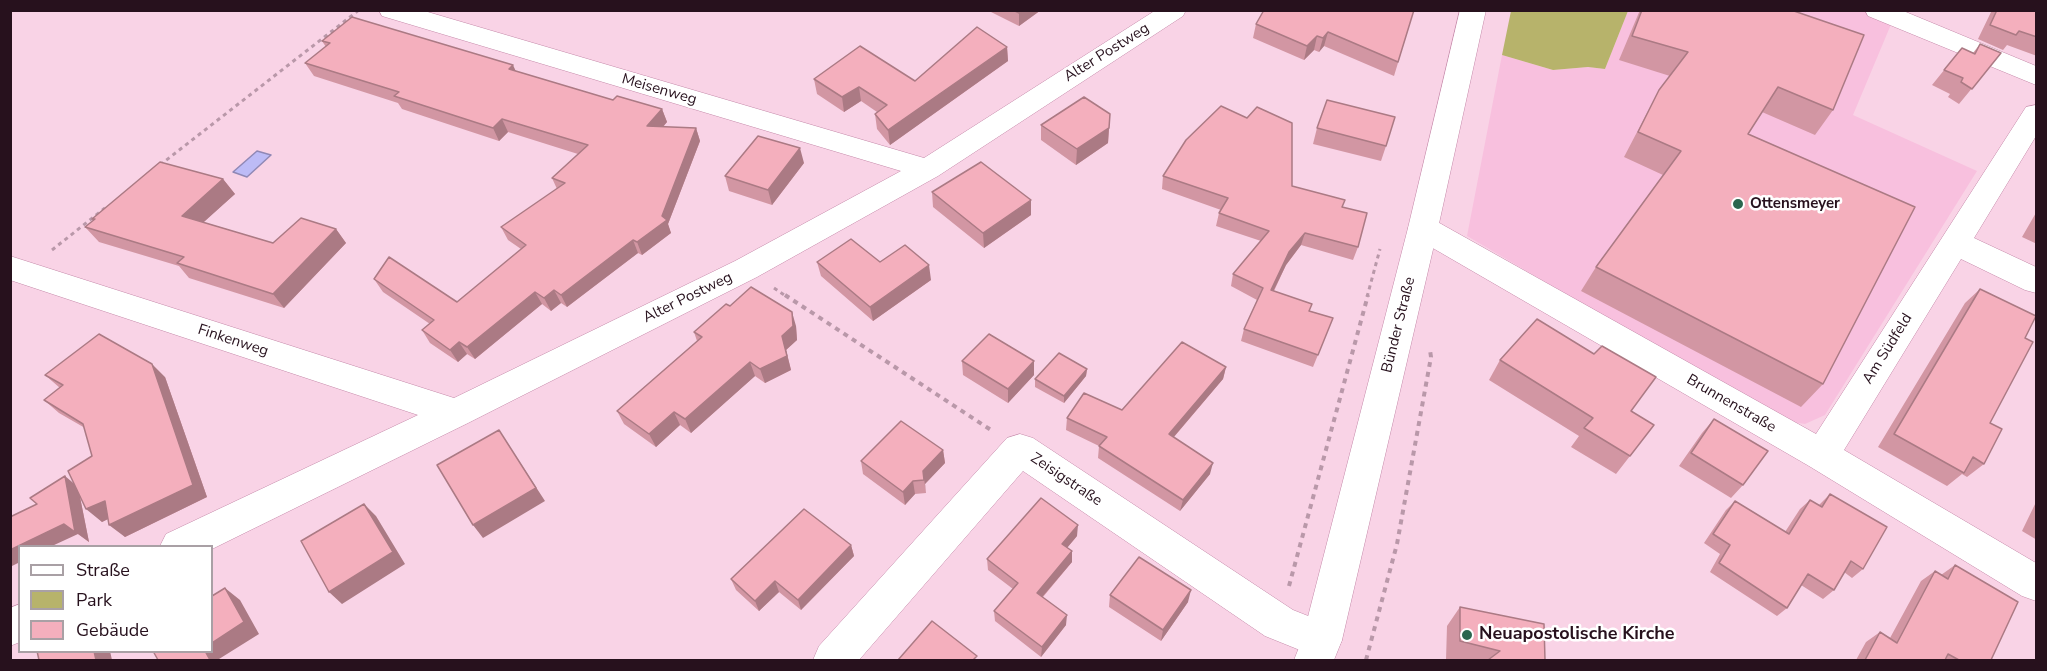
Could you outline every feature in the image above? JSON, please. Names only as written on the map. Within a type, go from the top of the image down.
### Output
[{"type":"street","name":"Meisenweg","points":[[391,10],[928,169]]},
{"type":"street","name":"Alter Postweg","points":[[181,545],[456,413],[746,269],[928,169],[1174,10]]},
{"type":"street","name":"Bünder Straße","points":[[1320,654],[1473,10]]},
{"type":"street","points":[[1877,10],[2037,76]]},
{"type":"street","name":"Am Südfeld","points":[[1822,455],[2037,114]]},
{"type":"street","name":"Brunnenstraße","points":[[1423,228],[1822,455],[2037,583]]},
{"type":"street","points":[[1955,242],[2037,281]]},
{"type":"street","name":"Finkenweg","points":[[17,270],[456,413]]},
{"type":"street","name":"Zeisigstraße","points":[[832,660],[1020,449],[1279,623],[1320,654]]},
{"type":"path","points":[[154,170],[358,10]]},
{"type":"path","points":[[17,270],[107,207]]},
{"type":"path","points":[[1279,623],[1382,242]]},
{"type":"path","points":[[746,269],[1020,449]]},
{"type":"shaded area","points":[[1864,10],[1892,22],[1853,115],[1977,171],[1825,415],[1805,424],[1780,420],[1467,236],[1502,55],[1553,70],[1588,67],[1605,69],[1628,11]]},
{"type":"green space","points":[[1511,10],[1628,11],[1605,69],[1588,67],[1553,70],[1502,55]]},
{"type":"water","points":[[257,151],[271,155],[247,177],[233,172]]},
{"type":"building","points":[[1264,10],[1414,10],[1398,62],[1328,32],[1323,38],[1317,36],[1307,46],[1256,24]]},
{"type":"building","name":"Ottensmeyer","points":[[1642,10],[1791,10],[1864,35],[1833,110],[1778,87],[1748,134],[1915,207],[1823,384],[1596,267],[1681,151],[1638,132],[1659,90],[1688,52],[1632,36]]},
{"type":"building","points":[[1997,10],[2037,10],[2037,37],[2019,31],[2016,35],[1990,25]]},
{"type":"building","points":[[352,17],[513,65],[509,69],[613,100],[617,96],[662,109],[647,126],[696,128],[662,216],[667,220],[637,242],[633,240],[561,295],[554,290],[544,298],[535,292],[467,347],[459,342],[450,350],[422,330],[434,320],[374,279],[389,257],[457,302],[526,245],[501,227],[565,183],[552,178],[588,145],[502,119],[493,128],[394,96],[399,92],[305,63],[330,43],[322,41]]},
{"type":"building","points":[[977,27],[1007,47],[888,130],[875,114],[887,105],[859,87],[842,97],[814,79],[860,46],[915,81]]},
{"type":"building","points":[[1980,44],[2001,53],[1972,89],[1961,82],[1963,78],[1944,70],[1962,48],[1975,54]]},
{"type":"building","points":[[1084,97],[1110,114],[1109,128],[1077,149],[1041,125]]},
{"type":"building","points":[[1327,100],[1395,117],[1386,146],[1317,128]]},
{"type":"building","points":[[1221,106],[1247,118],[1257,107],[1292,123],[1292,186],[1345,200],[1342,207],[1367,213],[1358,247],[1305,233],[1289,252],[1271,290],[1312,304],[1309,311],[1333,318],[1318,355],[1244,329],[1263,288],[1233,274],[1269,231],[1219,213],[1228,198],[1163,176],[1186,140]]},
{"type":"building","points":[[758,136],[800,148],[768,190],[725,176]]},
{"type":"building","points":[[160,162],[223,179],[182,216],[273,243],[301,218],[336,229],[273,294],[177,263],[184,257],[85,227]]},
{"type":"building","points":[[981,162],[1031,200],[983,233],[932,192]]},
{"type":"building","points":[[851,239],[880,262],[905,245],[929,265],[870,307],[817,262]]},
{"type":"building","points":[[751,287],[792,312],[793,326],[782,336],[787,356],[760,369],[750,362],[685,419],[674,412],[649,434],[617,411],[702,337],[694,332],[726,304],[730,306]]},
{"type":"building","points":[[1980,289],[2036,316],[2025,338],[2033,342],[1990,423],[2002,429],[1984,464],[1973,457],[1964,473],[1894,434]]},
{"type":"building","points":[[1537,319],[1594,354],[1602,346],[1656,377],[1631,411],[1654,425],[1630,456],[1584,428],[1593,418],[1500,360]]},
{"type":"building","points":[[99,334],[152,364],[193,485],[109,525],[105,501],[86,509],[68,471],[92,456],[83,424],[44,400],[63,385],[45,375]]},
{"type":"building","points":[[989,334],[1034,361],[1008,389],[962,361]]},
{"type":"building","points":[[1182,342],[1226,367],[1169,434],[1213,463],[1183,500],[1099,446],[1107,437],[1067,418],[1084,393],[1122,410]]},
{"type":"building","points":[[1059,353],[1087,369],[1064,396],[1035,379]]},
{"type":"building","points":[[1714,419],[1768,451],[1743,485],[1691,453]]},
{"type":"building","points":[[901,421],[943,450],[923,471],[924,480],[913,481],[903,492],[861,461]]},
{"type":"building","points":[[499,430],[536,488],[473,525],[437,465]]},
{"type":"building","points":[[65,476],[75,532],[64,524],[10,550],[10,517],[37,504],[30,498]]},
{"type":"building","points":[[1830,494],[1887,527],[1863,569],[1851,561],[1834,590],[1808,574],[1787,608],[1719,563],[1730,545],[1713,534],[1735,501],[1789,534],[1810,500],[1822,507]]},
{"type":"building","points":[[1041,498],[1078,525],[1062,544],[1072,551],[1037,593],[1067,615],[1042,647],[994,611],[1018,583],[987,559]]},
{"type":"building","points":[[364,504],[393,552],[329,592],[301,541]]},
{"type":"building","points":[[804,509],[851,545],[798,600],[775,581],[755,601],[731,579]]},
{"type":"building","points":[[1139,557],[1191,590],[1163,630],[1110,595]]},
{"type":"building","points":[[1955,565],[2018,602],[1991,660],[1959,660],[1948,654],[1945,660],[1865,660],[1880,632],[1897,643],[1935,571],[1948,579]]},
{"type":"building","points":[[225,588],[244,622],[213,642],[213,595]]},
{"type":"building","points":[[1460,607],[1544,624],[1545,660],[1488,660],[1500,651],[1460,641]]},
{"type":"building","points":[[932,621],[977,656],[973,660],[898,660]]},
{"type":"building","points":[[37,653],[94,653],[96,660],[39,660]]},
{"type":"building","points":[[154,653],[206,653],[210,660],[158,660]]},
{"type":"place","name":"Ottensmeyer","points":[[1738,204]]},
{"type":"place","name":"Neuapostolische Kirche","points":[[1467,635]]}]
